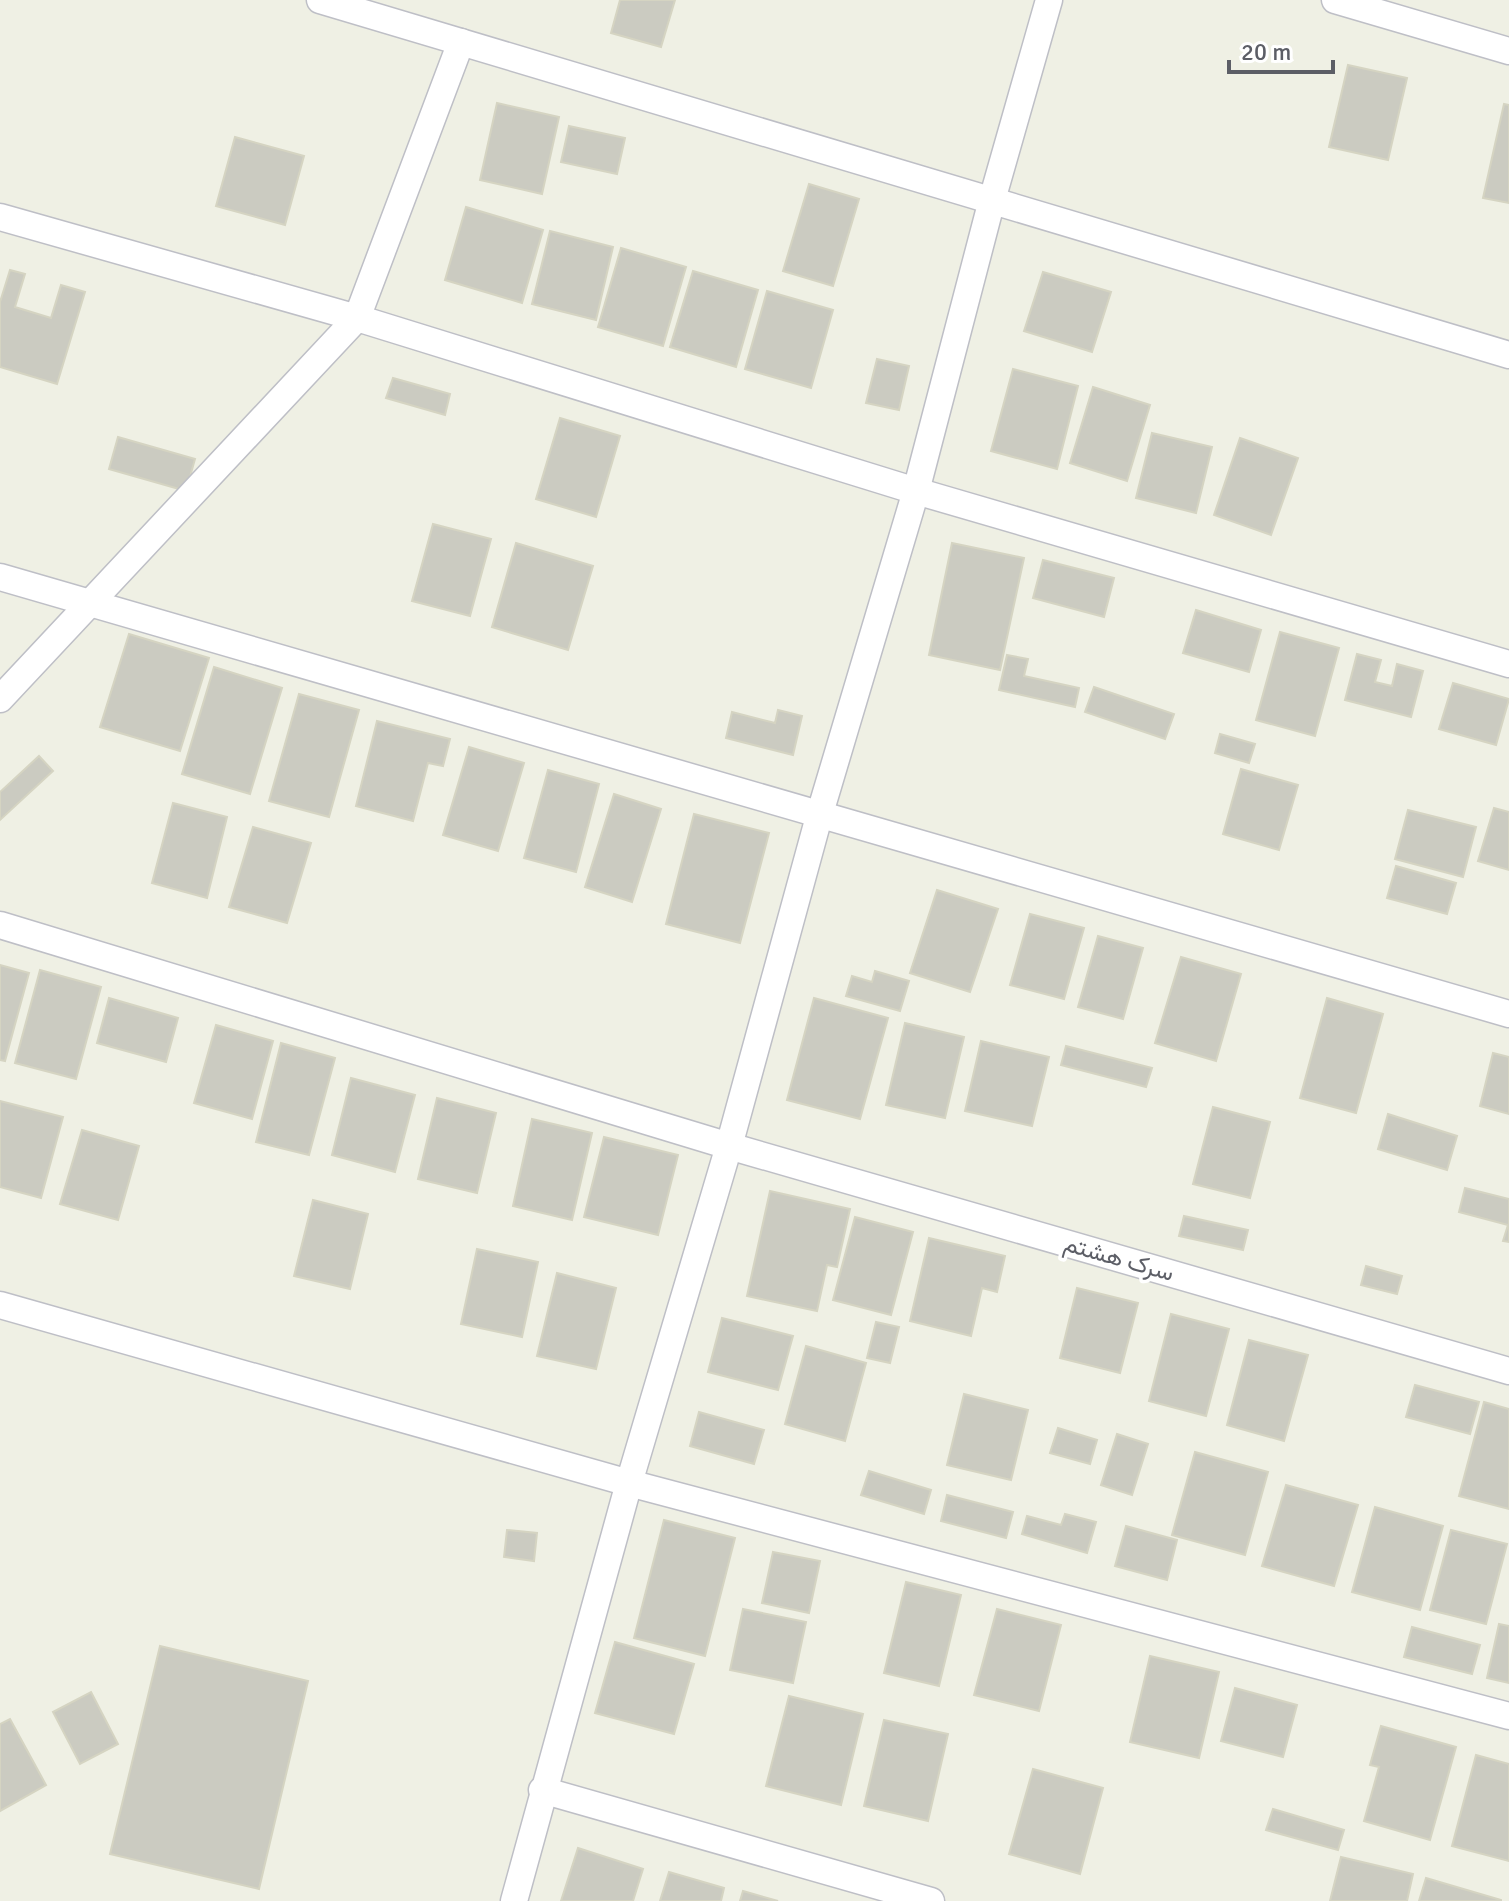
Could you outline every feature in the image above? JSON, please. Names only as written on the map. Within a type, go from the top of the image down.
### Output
[{"type":"street","points":[[320,0],[1509,355]]},
{"type":"street","points":[[514,1901],[542,1790],[729,1146],[820,813],[916,491],[992,200],[1049,0]]},
{"type":"street","points":[[1335,0],[1509,51]]},
{"type":"street","points":[[0,699],[357,318],[461,42]]},
{"type":"street","points":[[0,217],[357,318],[916,491],[1509,664]]},
{"type":"street","points":[[0,577],[1509,1014]]},
{"type":"street","name":"سرک هشتم","points":[[0,925],[729,1146],[1509,1371]]},
{"type":"street","points":[[0,1305],[629,1483],[1509,1716]]},
{"type":"street","points":[[542,1790],[931,1901]]},
{"type":"building","points":[[620,0],[675,0],[661,47],[611,33]]},
{"type":"building","points":[[1348,65],[1407,78],[1388,160],[1329,147]]},
{"type":"building","points":[[497,103],[559,117],[542,194],[480,180]]},
{"type":"building","points":[[1504,104],[1509,105],[1509,203],[1483,198]]},
{"type":"building","points":[[569,126],[625,138],[617,174],[561,162]]},
{"type":"building","points":[[235,137],[304,156],[285,225],[216,206]]},
{"type":"building","points":[[809,184],[859,199],[833,286],[783,271]]},
{"type":"building","points":[[466,207],[543,230],[522,303],[445,280]]},
{"type":"building","points":[[550,231],[613,247],[596,320],[532,304]]},
{"type":"building","points":[[621,248],[686,267],[663,346],[598,327]]},
{"type":"building","points":[[10,270],[25,274],[15,307],[51,318],[61,285],[85,292],[57,384],[0,367],[0,302]]},
{"type":"building","points":[[693,271],[758,290],[736,367],[670,347]]},
{"type":"building","points":[[1043,272],[1111,292],[1092,352],[1024,331]]},
{"type":"building","points":[[767,291],[833,310],[811,388],[745,369]]},
{"type":"building","points":[[877,359],[909,366],[899,410],[866,403]]},
{"type":"building","points":[[1013,369],[1078,386],[1057,469],[991,451]]},
{"type":"building","points":[[393,378],[450,394],[445,415],[386,398]]},
{"type":"building","points":[[1093,387],[1150,405],[1127,481],[1070,463]]},
{"type":"building","points":[[560,418],[620,436],[596,517],[536,499]]},
{"type":"building","points":[[1152,433],[1212,447],[1196,513],[1136,498]]},
{"type":"building","points":[[118,437],[195,459],[186,491],[109,469]]},
{"type":"building","points":[[1240,438],[1298,458],[1271,535],[1214,515]]},
{"type":"building","points":[[433,524],[491,539],[470,616],[412,601]]},
{"type":"building","points":[[516,543],[593,566],[568,650],[492,627]]},
{"type":"building","points":[[952,543],[1024,558],[1000,670],[929,655]]},
{"type":"building","points":[[1043,560],[1114,578],[1104,617],[1033,598]]},
{"type":"building","points":[[1196,610],[1261,630],[1249,672],[1183,653]]},
{"type":"building","points":[[1280,632],[1339,648],[1315,736],[1256,720]]},
{"type":"building","points":[[129,634],[209,658],[180,751],[100,727]]},
{"type":"building","points":[[1357,654],[1381,660],[1375,682],[1392,686],[1397,664],[1423,671],[1411,717],[1345,700]]},
{"type":"building","points":[[1007,655],[1028,659],[1024,676],[1079,688],[1075,707],[999,690]]},
{"type":"building","points":[[214,667],[282,688],[250,794],[182,774]]},
{"type":"building","points":[[1453,683],[1509,699],[1496,745],[1439,729]]},
{"type":"building","points":[[1094,687],[1174,714],[1165,739],[1085,712]]},
{"type":"building","points":[[299,694],[359,710],[329,817],[269,801]]},
{"type":"building","points":[[778,710],[802,716],[793,755],[726,738],[732,712],[775,723]]},
{"type":"building","points":[[377,721],[450,739],[443,766],[428,763],[413,821],[356,806]]},
{"type":"building","points":[[1220,734],[1255,744],[1249,763],[1215,753]]},
{"type":"building","points":[[469,747],[524,763],[498,851],[443,835]]},
{"type":"building","points":[[39,756],[53,771],[0,820],[0,792]]},
{"type":"building","points":[[1241,769],[1298,785],[1279,850],[1223,834]]},
{"type":"building","points":[[548,770],[599,784],[576,872],[524,858]]},
{"type":"building","points":[[614,794],[661,809],[632,902],[585,887]]},
{"type":"building","points":[[173,803],[227,817],[207,898],[152,883]]},
{"type":"building","points":[[1494,808],[1509,812],[1509,870],[1478,861]]},
{"type":"building","points":[[1408,810],[1476,827],[1463,877],[1395,859]]},
{"type":"building","points":[[694,814],[769,833],[740,943],[666,924]]},
{"type":"building","points":[[253,827],[311,843],[287,923],[229,907]]},
{"type":"building","points":[[1396,866],[1456,883],[1447,914],[1387,898]]},
{"type":"building","points":[[937,890],[998,909],[970,992],[910,973]]},
{"type":"building","points":[[1030,914],[1084,928],[1064,999],[1010,985]]},
{"type":"building","points":[[1098,936],[1143,948],[1123,1019],[1078,1007]]},
{"type":"building","points":[[1181,957],[1241,974],[1216,1061],[1155,1043]]},
{"type":"building","points":[[0,965],[29,973],[5,1061],[0,1060]]},
{"type":"building","points":[[40,970],[101,987],[76,1079],[15,1063]]},
{"type":"building","points":[[875,971],[909,981],[900,1011],[846,996],[852,976],[872,982]]},
{"type":"building","points":[[109,998],[178,1018],[166,1062],[97,1043]]},
{"type":"building","points":[[814,998],[888,1018],[860,1119],[787,1100]]},
{"type":"building","points":[[1327,998],[1383,1014],[1356,1113],[1300,1098]]},
{"type":"building","points":[[905,1023],[964,1037],[945,1118],[886,1105]]},
{"type":"building","points":[[216,1025],[273,1041],[252,1119],[194,1103]]},
{"type":"building","points":[[981,1041],[1049,1057],[1032,1126],[965,1111]]},
{"type":"building","points":[[281,1043],[335,1058],[309,1155],[256,1142]]},
{"type":"building","points":[[1066,1046],[1152,1068],[1146,1087],[1061,1065]]},
{"type":"building","points":[[1493,1053],[1509,1057],[1509,1114],[1480,1106]]},
{"type":"building","points":[[351,1078],[415,1095],[395,1172],[332,1155]]},
{"type":"building","points":[[437,1098],[496,1113],[477,1193],[418,1179]]},
{"type":"building","points":[[0,1101],[63,1117],[41,1198],[0,1187]]},
{"type":"building","points":[[1213,1107],[1270,1122],[1250,1198],[1193,1184]]},
{"type":"building","points":[[1388,1114],[1457,1136],[1447,1170],[1378,1149]]},
{"type":"building","points":[[532,1119],[592,1133],[572,1220],[513,1206]]},
{"type":"building","points":[[82,1130],[139,1146],[118,1220],[60,1204]]},
{"type":"building","points":[[604,1137],[678,1155],[658,1235],[584,1217]]},
{"type":"building","points":[[1465,1188],[1509,1199],[1509,1242],[1503,1241],[1508,1225],[1459,1212]]},
{"type":"building","points":[[770,1191],[850,1209],[837,1267],[827,1265],[817,1311],[747,1296]]},
{"type":"building","points":[[313,1200],[368,1214],[350,1289],[294,1276]]},
{"type":"building","points":[[1184,1216],[1248,1230],[1243,1250],[1179,1236]]},
{"type":"building","points":[[855,1217],[913,1232],[891,1315],[833,1300]]},
{"type":"building","points":[[929,1238],[1005,1256],[997,1292],[982,1288],[971,1336],[910,1321]]},
{"type":"building","points":[[477,1249],[538,1262],[522,1337],[461,1324]]},
{"type":"building","points":[[1366,1266],[1402,1276],[1397,1294],[1361,1285]]},
{"type":"building","points":[[557,1273],[616,1288],[596,1369],[537,1356]]},
{"type":"building","points":[[1077,1288],[1138,1303],[1120,1373],[1060,1358]]},
{"type":"building","points":[[1171,1314],[1229,1329],[1206,1416],[1149,1401]]},
{"type":"building","points":[[722,1318],[793,1336],[778,1390],[708,1372]]},
{"type":"building","points":[[876,1322],[899,1327],[890,1363],[867,1358]]},
{"type":"building","points":[[1249,1340],[1308,1355],[1284,1441],[1227,1425]]},
{"type":"building","points":[[806,1346],[866,1363],[845,1441],[785,1424]]},
{"type":"building","points":[[1415,1385],[1479,1402],[1470,1434],[1406,1417]]},
{"type":"building","points":[[964,1394],[1028,1410],[1011,1480],[947,1465]]},
{"type":"building","points":[[1484,1402],[1509,1409],[1509,1509],[1459,1496]]},
{"type":"building","points":[[699,1412],[764,1430],[754,1464],[690,1446]]},
{"type":"building","points":[[1058,1428],[1097,1440],[1090,1464],[1050,1453]]},
{"type":"building","points":[[1117,1434],[1148,1444],[1132,1495],[1101,1485]]},
{"type":"building","points":[[1195,1452],[1268,1472],[1245,1555],[1172,1535]]},
{"type":"building","points":[[869,1471],[931,1490],[924,1514],[861,1495]]},
{"type":"building","points":[[1286,1485],[1358,1505],[1334,1586],[1262,1566]]},
{"type":"building","points":[[947,1495],[1013,1512],[1006,1538],[941,1521]]},
{"type":"building","points":[[1375,1507],[1443,1526],[1420,1610],[1352,1592]]},
{"type":"building","points":[[1065,1514],[1096,1522],[1087,1553],[1022,1534],[1027,1516],[1061,1525]]},
{"type":"building","points":[[664,1520],[735,1538],[705,1656],[634,1638]]},
{"type":"building","points":[[1126,1526],[1177,1540],[1167,1580],[1115,1566]]},
{"type":"building","points":[[507,1530],[537,1533],[534,1561],[504,1557]]},
{"type":"building","points":[[1451,1530],[1507,1544],[1486,1624],[1430,1610]]},
{"type":"building","points":[[773,1552],[820,1561],[809,1613],[762,1603]]},
{"type":"building","points":[[906,1582],[961,1595],[939,1686],[884,1673]]},
{"type":"building","points":[[743,1609],[806,1622],[793,1683],[730,1670]]},
{"type":"building","points":[[997,1609],[1061,1625],[1039,1711],[974,1695]]},
{"type":"building","points":[[1499,1624],[1509,1626],[1509,1683],[1487,1678]]},
{"type":"building","points":[[1412,1627],[1480,1645],[1472,1674],[1404,1657]]},
{"type":"building","points":[[615,1642],[694,1664],[674,1734],[595,1713]]},
{"type":"building","points":[[160,1646],[308,1681],[259,1889],[110,1854]]},
{"type":"building","points":[[1150,1656],[1219,1672],[1199,1758],[1130,1742]]},
{"type":"building","points":[[1235,1688],[1297,1705],[1283,1757],[1221,1741]]},
{"type":"building","points":[[91,1692],[118,1744],[80,1764],[53,1712]]},
{"type":"building","points":[[789,1696],[863,1714],[841,1805],[766,1786]]},
{"type":"building","points":[[10,1719],[46,1785],[0,1811],[0,1724]]},
{"type":"building","points":[[884,1720],[948,1734],[928,1821],[864,1806]]},
{"type":"building","points":[[1381,1726],[1456,1747],[1430,1840],[1364,1821],[1379,1767],[1370,1765]]},
{"type":"building","points":[[1476,1755],[1509,1764],[1509,1861],[1452,1846]]},
{"type":"building","points":[[1033,1769],[1103,1788],[1080,1874],[1009,1854]]},
{"type":"building","points":[[1273,1809],[1344,1830],[1338,1850],[1266,1830]]},
{"type":"building","points":[[578,1848],[643,1869],[633,1901],[561,1901]]},
{"type":"building","points":[[1341,1857],[1413,1874],[1407,1901],[1330,1901]]},
{"type":"building","points":[[669,1872],[724,1888],[721,1901],[660,1901]]},
{"type":"building","points":[[1426,1878],[1501,1900],[1501,1901],[1419,1901]]},
{"type":"building","points":[[743,1891],[778,1901],[740,1901]]}]
